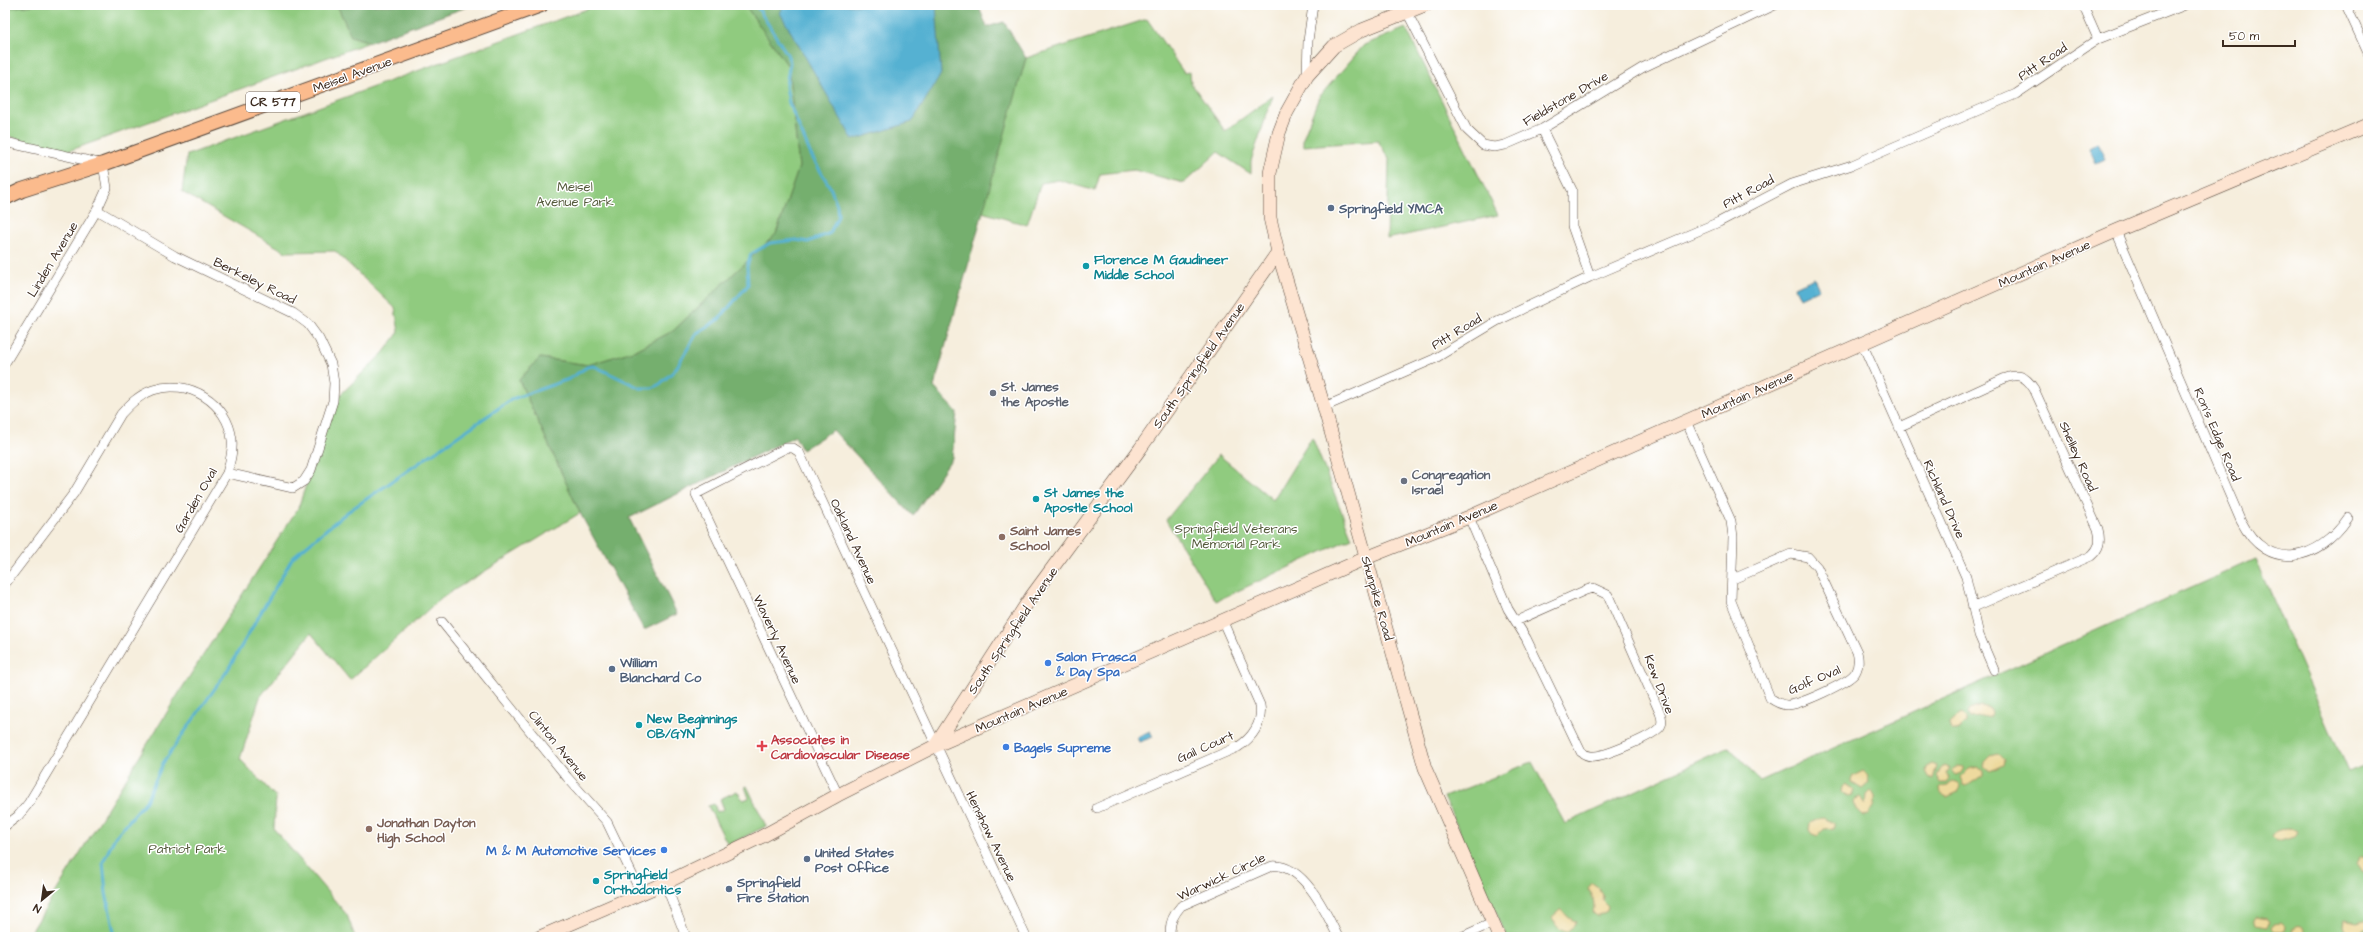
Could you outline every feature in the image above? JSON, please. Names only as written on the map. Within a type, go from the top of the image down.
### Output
[{"type":"main road","name":"Meisel Avenue","points":[[5,198],[22,190],[103,164],[541,5]]},
{"type":"street","points":[[1307,76],[1308,41],[1313,5]]},
{"type":"street","points":[[1278,252],[1270,218],[1270,173],[1280,129],[1287,112],[1307,76],[1334,46],[1362,30],[1425,5]]},
{"type":"street","name":"Fieldstone Drive","points":[[1407,12],[1466,130],[1483,145],[1494,147],[1505,145],[1542,129],[1642,68],[1775,5]]},
{"type":"street","points":[[2083,5],[2098,39]]},
{"type":"street","name":"Pitt Road","points":[[1324,407],[1434,359],[1497,322],[1590,277],[1719,222],[1792,184],[1852,165],[2016,94],[2098,39],[2185,5]]},
{"type":"street","points":[[2346,5],[2368,53]]},
{"type":"street","name":"Mountain Avenue","points":[[540,937],[665,883],[761,837],[838,795],[935,746],[1224,622],[1366,558],[1469,516],[2116,231],[2368,125]]},
{"type":"street","points":[[1542,129],[1572,190],[1572,226],[1590,277]]},
{"type":"street","points":[[5,142],[103,164]]},
{"type":"street","name":"Linden Avenue","points":[[5,363],[97,210],[107,188],[103,164]]},
{"type":"street","name":"Berkeley Road","points":[[97,210],[175,256],[293,313],[314,331],[324,347],[333,373],[333,401],[311,470],[304,481],[293,488],[227,473]]},
{"type":"street","name":"Ron's Edge Road","points":[[2116,231],[2241,521],[2255,543],[2266,551],[2277,555],[2299,555],[2329,540],[2340,530],[2348,518]]},
{"type":"street","name":"Shunpike Road","points":[[1278,252],[1324,407],[1425,768],[1499,937]]},
{"type":"street","name":"South Springfield Avenue","points":[[935,746],[1031,597],[1140,449],[1278,252]]},
{"type":"street","name":"Richland Drive","points":[[1862,343],[1966,577],[1974,607],[1979,635],[1994,670]]},
{"type":"street","name":"Shelley Road","points":[[1899,427],[2003,379],[2015,375],[2028,379],[2034,389],[2098,529],[2100,542],[2098,550],[2091,556],[1974,607]]},
{"type":"street","name":"Garden Oval","points":[[5,584],[74,493],[121,414],[141,396],[160,389],[180,388],[193,390],[211,400],[220,410],[231,434],[232,454],[227,473],[28,804],[18,816],[5,826]]},
{"type":"street","name":"Golf Oval","points":[[1686,421],[1731,521],[1734,537],[1731,601],[1770,698],[1777,703],[1786,705],[1799,702],[1845,681],[1856,672],[1858,665],[1857,652],[1817,567],[1808,557],[1801,554],[1791,554],[1733,579]]},
{"type":"street","name":"Oakland Avenue","points":[[696,494],[786,448],[793,448],[799,452],[935,746]]},
{"type":"street","name":"Waverly Avenue","points":[[696,494],[838,795]]},
{"type":"street","name":"Kew Drive","points":[[1469,516],[1508,608],[1516,621],[1581,752],[1591,757],[1600,755],[1648,736],[1661,726],[1662,720],[1660,713],[1608,594],[1593,588],[1586,590],[1516,621]]},
{"type":"street","name":"Clinton Avenue","points":[[442,622],[567,777],[607,822],[641,893]]},
{"type":"street","name":"Gail Court","points":[[1097,808],[1238,747],[1252,736],[1261,713],[1260,705],[1224,622]]},
{"type":"street","name":"Henshaw Avenue","points":[[935,746],[1026,937]]},
{"type":"street","name":"Warwick Circle","points":[[1171,937],[1172,919],[1181,906],[1272,866],[1281,865],[1297,873],[1325,911],[1338,937]]},
{"type":"street","points":[[665,883],[686,937]]},
{"type":"street","points":[[1461,937],[1492,923]]},
{"type":"green space","points":[[5,5],[34,5],[5,8]]},
{"type":"green space","points":[[34,5],[337,5],[351,36],[370,42],[63,153],[5,135],[5,8]]},
{"type":"green space","points":[[337,5],[472,5],[370,42],[351,36]]},
{"type":"green space","name":"Meisel Avenue Park","points":[[598,5],[745,5],[788,66],[799,167],[776,234],[673,331],[636,350],[588,365],[540,358],[519,380],[580,513],[441,598],[350,680],[311,633],[260,697],[240,759],[276,797],[274,829],[347,915],[355,937],[28,937],[182,688],[298,508],[336,399],[384,352],[399,332],[395,308],[335,251],[286,252],[182,192],[187,155]]},
{"type":"green space","points":[[745,5],[978,5],[987,27],[1004,22],[1026,58],[934,387],[957,412],[952,458],[913,516],[833,430],[802,450],[795,436],[629,518],[677,614],[644,630],[580,513],[519,380],[540,358],[588,365],[636,350],[673,331],[776,234],[799,167],[788,66]]},
{"type":"green space","points":[[1147,19],[1184,73],[1190,72],[1191,83],[1225,131],[1273,96],[1251,161],[1251,174],[1218,152],[1184,183],[1134,170],[1100,174],[1095,191],[1059,180],[1041,183],[1027,225],[982,212],[1026,58]]},
{"type":"green space","points":[[1406,28],[1498,215],[1387,239],[1389,159],[1378,141],[1303,146],[1303,138],[1319,97],[1364,45]]},
{"type":"green space","name":"Springfield Veterans Memorial Park","points":[[1312,437],[1352,538],[1216,601],[1166,520],[1219,455],[1273,500]]},
{"type":"green space","points":[[2255,559],[2348,772],[2368,764],[2368,937],[1507,937],[1444,797],[1532,762],[1565,824],[1729,747],[1760,781]]},
{"type":"green space","points":[[747,786],[766,826],[728,845],[708,806],[714,804],[717,812],[724,809],[720,799],[737,791],[743,800],[749,798],[745,787]]},
{"type":"sand","points":[[1981,706],[1990,708],[1992,712],[1990,716],[1969,718],[1967,714],[1969,710]]},
{"type":"sand","points":[[1961,713],[1966,718],[1966,722],[1957,731],[1951,731],[1949,724]]},
{"type":"sand","points":[[1998,754],[2004,760],[2003,765],[1990,771],[1984,766],[1985,762],[1991,756]]},
{"type":"sand","points":[[1932,764],[1937,766],[1933,780],[1929,778],[1926,772],[1928,766]]},
{"type":"sand","points":[[1943,765],[1949,767],[1946,773],[1950,778],[1947,782],[1941,782],[1937,776]]},
{"type":"sand","points":[[1958,766],[1964,767],[1961,773],[1955,775],[1951,770]]},
{"type":"sand","points":[[1978,767],[1983,770],[1983,775],[1967,786],[1964,785],[1961,777],[1969,769]]},
{"type":"sand","points":[[1863,771],[1867,774],[1869,783],[1862,789],[1852,783],[1851,780],[1853,776]]},
{"type":"sand","points":[[1952,781],[1957,782],[1961,787],[1958,792],[1947,797],[1941,794],[1940,788],[1942,786],[1949,785]]},
{"type":"sand","points":[[1846,784],[1854,789],[1852,795],[1849,796],[1842,792],[1843,787]]},
{"type":"sand","points":[[1870,791],[1875,796],[1875,805],[1869,815],[1863,816],[1858,811],[1854,802],[1855,799],[1860,797],[1865,804],[1866,795]]},
{"type":"sand","points":[[1823,817],[1834,822],[1834,828],[1824,829],[1818,836],[1812,834],[1809,830],[1810,823]]},
{"type":"sand","points":[[2291,828],[2297,831],[2294,837],[2277,842],[2272,837],[2276,832]]},
{"type":"sand","points":[[2368,855],[2368,870],[2362,872],[2356,863],[2360,857]]},
{"type":"sand","points":[[1592,883],[1598,887],[1603,895],[1602,900],[1608,906],[1607,911],[1597,916],[1593,913],[1594,900],[1588,889]]},
{"type":"sand","points":[[1561,909],[1568,917],[1576,922],[1574,926],[1566,932],[1557,926],[1552,917]]},
{"type":"sand","points":[[2256,917],[2267,919],[2269,922],[2267,927],[2256,925],[2254,920]]},
{"type":"sand","points":[[2345,919],[2357,922],[2367,919],[2368,929],[2364,929],[2362,932],[2368,937],[2349,937],[2344,925]]},
{"type":"sand","points":[[2281,923],[2286,927],[2285,932],[2274,932],[2271,929],[2273,924]]},
{"type":"sand","points":[[2298,926],[2302,928],[2304,932],[2302,936],[2298,938],[2294,936],[2292,932],[2294,928]]},
{"type":"water","points":[[784,5],[936,5],[941,74],[912,122],[853,140],[780,13]]},
{"type":"water","points":[[2098,143],[2105,159],[2096,163],[2089,148]]},
{"type":"water","points":[[1814,278],[1819,289],[1800,298],[1795,287]]},
{"type":"water","points":[[1150,731],[1153,737],[1139,742],[1137,737]]},
{"type":"waterway","points":[[115,937],[106,893],[103,862],[115,837],[146,801],[163,763],[227,671],[293,557],[346,513],[512,399],[569,379],[587,367],[594,366],[640,388],[652,388],[660,384],[675,370],[697,333],[719,319],[748,285],[747,266],[751,254],[770,243],[796,240],[808,242],[830,233],[838,216],[837,205],[830,187],[811,155],[789,103],[786,86],[790,62],[787,54],[756,5]]},
{"type":"place","name":"Springfield YMCA","points":[[1331,208]]},
{"type":"place","name":"Florence M Gaudineer Middle School","points":[[1086,266]]},
{"type":"place","name":"St. James the Apostle","points":[[993,393]]},
{"type":"place","name":"Congregation Israel","points":[[1404,481]]},
{"type":"place","name":"St James the Apostle School","points":[[1036,499]]},
{"type":"place","name":"Saint James School","points":[[1002,537]]},
{"type":"place","name":"Salon Frasca & Day Spa","points":[[1048,663]]},
{"type":"place","name":"William Blanchard Co","points":[[612,669]]},
{"type":"place","name":"New Beginnings OB/GYN","points":[[639,725]]},
{"type":"place","name":"Associates in Cardiovascular Disease","points":[[762,746]]},
{"type":"place","name":"Bagels Supreme","points":[[1006,747]]},
{"type":"place","name":"Jonathan Dayton High School","points":[[369,829]]},
{"type":"place","name":"M & M Automotive Services","points":[[664,850]]},
{"type":"place","name":"United States Post Office","points":[[807,859]]},
{"type":"place","name":"Springfield Orthodontics","points":[[596,881]]},
{"type":"place","name":"Springfield Fire Station","points":[[729,889]]},
{"type":"park label","name":"Patriot Park","points":[[187,848]]}]
